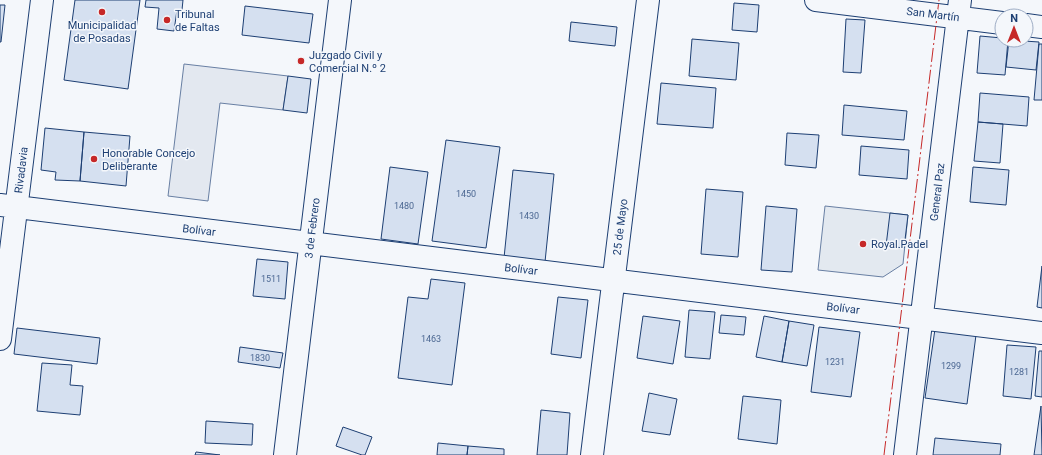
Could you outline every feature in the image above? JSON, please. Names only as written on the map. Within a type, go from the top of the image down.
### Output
[{"type":"street","name":"Rivadavia","points":[[0,339],[8,206],[42,0]]},
{"type":"street","name":"3 de Febrero","points":[[285,455],[340,0]]},
{"type":"street","name":"25 de Mayo","points":[[592,455],[648,0]]},
{"type":"street","name":"San Martín","points":[[816,0],[959,9],[994,20]]},
{"type":"street","name":"General Paz","points":[[905,455],[959,9]]},
{"type":"street","name":"Bolívar","points":[[8,206],[1042,333]]},
{"type":"shaded area","points":[[184,64],[288,76],[283,110],[220,103],[208,201],[168,196]]},
{"type":"shaded area","name":"Royal Padel","points":[[825,206],[908,215],[903,264],[883,277],[818,270]]},
{"type":"building","name":"Municipalidad de Posadas","points":[[75,0],[140,0],[128,89],[64,80]]},
{"type":"building","name":"Tribunal de Faltas","points":[[146,0],[183,0],[182,10],[177,10],[174,31],[157,29],[159,8],[145,7]]},
{"type":"building","points":[[734,3],[759,5],[757,32],[732,30]]},
{"type":"building","points":[[0,5],[5,5],[1,42],[0,42]]},
{"type":"building","points":[[245,6],[313,14],[309,43],[242,35]]},
{"type":"building","points":[[846,19],[865,20],[861,73],[843,72]]},
{"type":"building","points":[[571,22],[617,27],[615,46],[569,41]]},
{"type":"building","points":[[980,36],[994,37],[994,48],[1007,48],[1005,75],[977,73]]},
{"type":"building","points":[[692,39],[739,43],[736,80],[689,76]]},
{"type":"building","points":[[1034,42],[1039,42],[1036,70],[1006,67],[1008,48],[1034,48]]},
{"type":"building","points":[[1039,44],[1042,44],[1042,100],[1034,100]]},
{"type":"building","points":[[288,76],[311,79],[307,113],[283,110]]},
{"type":"building","points":[[661,83],[716,88],[713,128],[657,124]]},
{"type":"building","points":[[980,93],[1029,97],[1027,126],[978,122]]},
{"type":"building","points":[[844,105],[907,111],[904,140],[842,135]]},
{"type":"building","points":[[978,122],[1003,124],[1000,163],[974,161]]},
{"type":"building","points":[[45,128],[84,132],[80,181],[55,180],[56,172],[41,170]]},
{"type":"building","points":[[84,132],[130,136],[126,186],[80,181]]},
{"type":"building","points":[[787,133],[819,135],[816,168],[785,165]]},
{"type":"building","points":[[446,140],[500,147],[486,248],[432,241]]},
{"type":"building","points":[[861,146],[909,150],[907,179],[859,175]]},
{"type":"building","points":[[390,167],[428,172],[418,244],[381,239]]},
{"type":"building","points":[[973,167],[1009,170],[1006,205],[970,202]]},
{"type":"building","points":[[513,170],[554,174],[545,262],[504,258]]},
{"type":"building","points":[[706,189],[743,192],[738,257],[701,254]]},
{"type":"building","points":[[766,206],[797,209],[792,272],[761,270]]},
{"type":"building","points":[[890,213],[908,215],[904,248],[886,246]]},
{"type":"building","points":[[257,259],[288,262],[285,299],[253,296]]},
{"type":"building","points":[[1042,266],[1042,308],[1037,307]]},
{"type":"building","points":[[431,279],[465,283],[452,385],[398,378],[408,297],[428,299]]},
{"type":"building","points":[[558,297],[588,300],[581,358],[551,354]]},
{"type":"building","points":[[689,310],[715,312],[710,359],[685,357]]},
{"type":"building","points":[[721,315],[746,317],[744,335],[719,333]]},
{"type":"building","points":[[643,316],[680,321],[673,364],[637,358]]},
{"type":"building","points":[[764,316],[789,321],[782,362],[756,357]]},
{"type":"building","points":[[789,321],[814,325],[807,366],[782,362]]},
{"type":"building","points":[[819,327],[860,332],[851,397],[811,392]]},
{"type":"building","points":[[17,328],[100,338],[97,364],[14,354]]},
{"type":"building","points":[[935,329],[976,335],[967,404],[925,398]]},
{"type":"building","points":[[1007,345],[1036,347],[1031,399],[1003,396]]},
{"type":"building","points":[[240,347],[283,353],[280,368],[238,362]]},
{"type":"building","points":[[1039,351],[1042,351],[1042,397],[1035,396]]},
{"type":"building","points":[[42,363],[72,365],[70,385],[83,386],[80,415],[37,411]]},
{"type":"building","points":[[649,393],[677,399],[670,435],[642,431]]},
{"type":"building","points":[[743,396],[781,400],[777,444],[738,439]]},
{"type":"building","points":[[1041,406],[1042,455],[1034,455]]},
{"type":"building","points":[[541,410],[570,413],[567,455],[537,455]]},
{"type":"building","points":[[206,421],[253,424],[252,445],[205,443]]},
{"type":"building","points":[[343,427],[372,437],[365,455],[336,446]]},
{"type":"building","points":[[935,438],[1001,444],[1000,455],[933,455]]},
{"type":"building","points":[[438,443],[468,446],[467,455],[437,455]]},
{"type":"building","points":[[468,446],[504,449],[504,455],[467,455]]},
{"type":"building","points":[[196,452],[220,455],[195,455]]},
{"type":"power","points":[[884,455],[939,0]]},
{"type":"place","name":"Municipalidad de Posadas","points":[[102,12]]},
{"type":"place","name":"Tribunal de Faltas","points":[[167,20]]},
{"type":"place","name":"Juzgado Civil y Comercial N.º 2","points":[[301,61]]},
{"type":"place","name":"Honorable Concejo Deliberante","points":[[94,159]]},
{"type":"place","name":"Royal Padel","points":[[863,244]]}]
